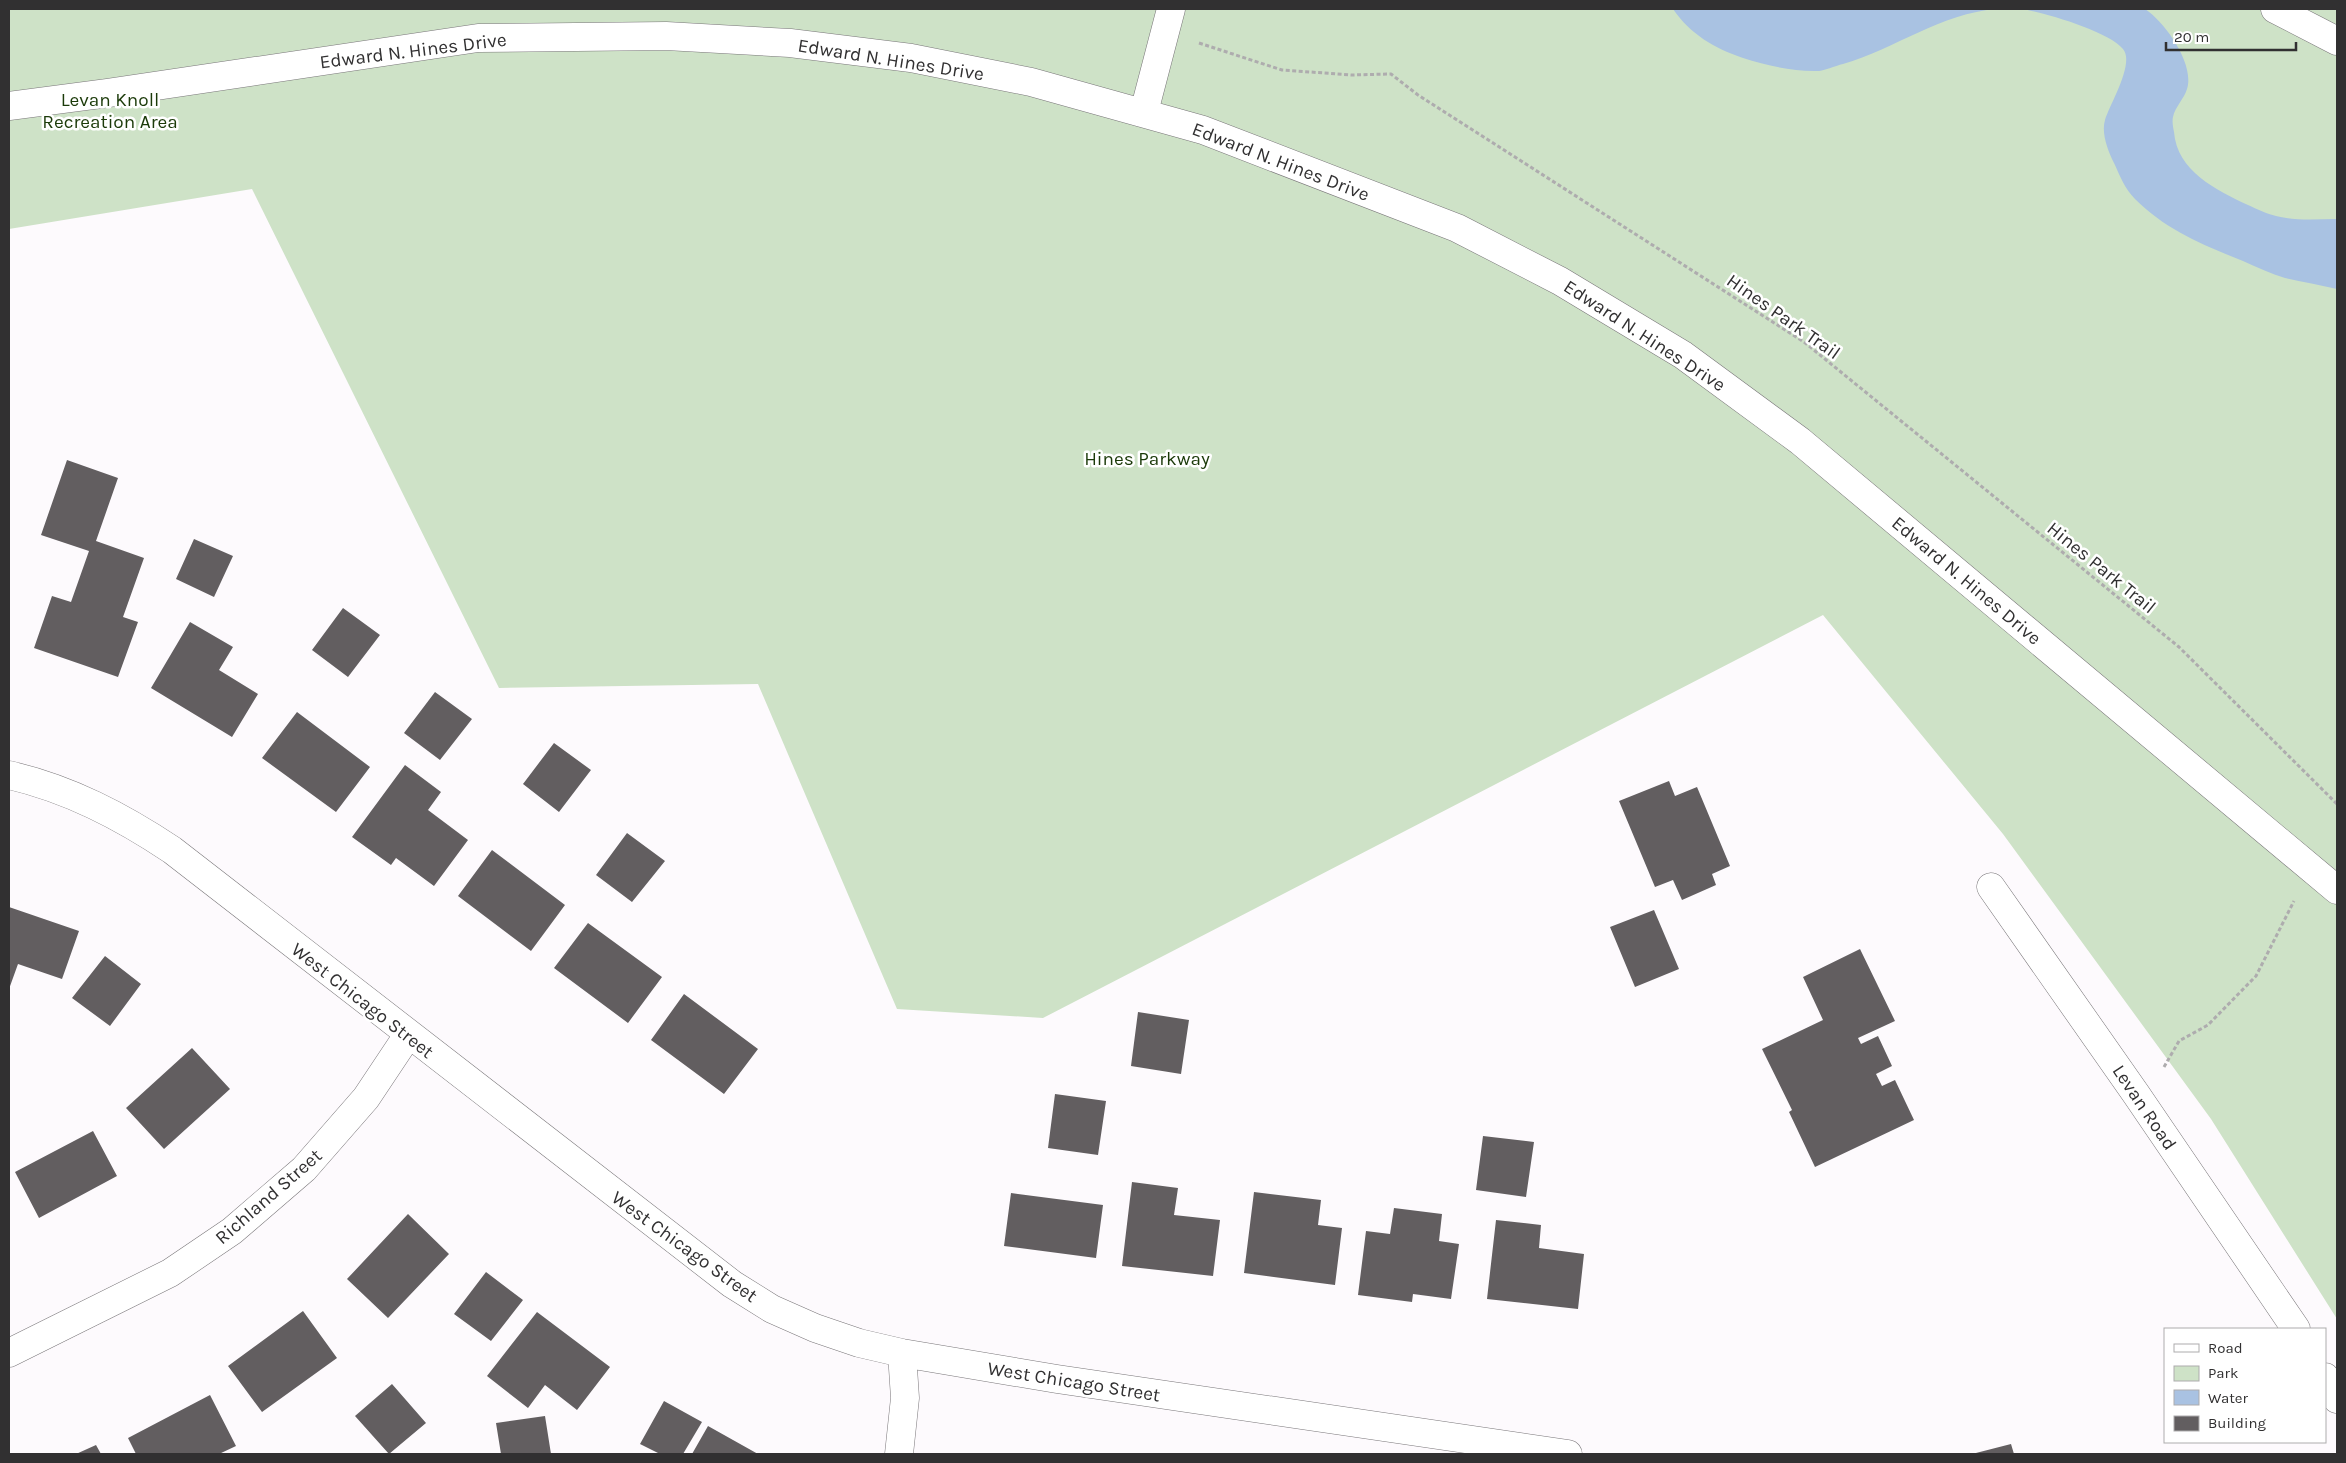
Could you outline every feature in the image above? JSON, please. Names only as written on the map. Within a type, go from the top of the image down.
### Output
[{"type":"street","points":[[2275,9],[2337,41]]},
{"type":"street","points":[[1144,112],[1169,18]]},
{"type":"street","name":"Edward N. Hines Drive","points":[[9,106],[478,38],[666,36],[790,43],[911,58],[1031,82],[1203,130],[1457,228],[1560,280],[1684,355],[1800,441],[2337,890]]},
{"type":"street","name":"West Chicago Street","points":[[9,775],[38,782],[94,804],[134,825],[172,850],[408,1036],[732,1284],[772,1309],[815,1328],[859,1343],[902,1353],[1056,1379],[1568,1454]]},
{"type":"street","name":"Levan Road","points":[[1991,887],[2141,1101],[2295,1328]]},
{"type":"street","name":"Richland Street","points":[[9,1353],[170,1274],[232,1231],[304,1169],[366,1098],[408,1036]]},
{"type":"street","points":[[899,1454],[905,1398],[902,1353]]},
{"type":"street","points":[[2326,1379],[2337,1399]]},
{"type":"path","name":"Hines Park Trail","points":[[1169,18],[1208,47],[1282,70],[1352,75],[1391,74],[1418,95],[1804,342],[2179,647],[2337,804]]},
{"type":"path","points":[[2141,1101],[2157,1080],[2179,1041],[2208,1025],[2256,976],[2311,869]]},
{"type":"green space","name":"Hines Parkway","points":[[9,9],[2337,9],[2337,1319],[2211,1119],[2003,834],[1823,615],[1043,1018],[897,1009],[758,684],[499,688],[252,189],[9,229]]},
{"type":"water","points":[[1673,9],[1997,9],[1957,17],[1937,24],[1881,50],[1829,69],[1817,71],[1778,67],[1751,61],[1732,54],[1713,45],[1695,33]]},
{"type":"water","points":[[2022,9],[2145,9],[2153,15],[2169,33],[2187,68],[2187,89],[2173,117],[2173,128],[2182,158],[2200,178],[2211,186],[2266,213],[2291,219],[2337,219],[2337,289],[2285,278],[2269,272],[2186,236],[2159,220],[2147,210],[2131,195],[2126,187],[2110,153],[2105,136],[2105,120],[2126,64],[2126,55],[2123,49],[2115,42],[2091,29],[2045,14]]},
{"type":"building","points":[[67,460],[118,478],[96,541],[144,558],[123,617],[138,622],[118,677],[34,648],[52,596],[71,602],[89,551],[41,535]]},
{"type":"building","points":[[194,539],[233,556],[214,597],[176,579]]},
{"type":"building","points":[[343,608],[380,635],[348,677],[312,650]]},
{"type":"building","points":[[190,622],[233,647],[219,670],[258,694],[232,737],[151,688]]},
{"type":"building","points":[[435,692],[472,719],[440,760],[404,733]]},
{"type":"building","points":[[297,712],[370,767],[336,812],[262,758]]},
{"type":"building","points":[[554,743],[591,770],[559,812],[523,784]]},
{"type":"building","points":[[405,765],[441,792],[428,810],[468,840],[434,886],[396,858],[391,865],[352,837]]},
{"type":"building","points":[[1669,781],[1675,796],[1697,787],[1730,866],[1712,874],[1716,885],[1682,900],[1673,880],[1655,887],[1619,801]]},
{"type":"building","points":[[627,833],[665,861],[632,902],[596,875]]},
{"type":"building","points":[[492,850],[565,905],[531,951],[458,896]]},
{"type":"building","points":[[9,907],[79,931],[62,979],[18,964],[9,989]]},
{"type":"building","points":[[1654,910],[1679,969],[1635,987],[1610,927]]},
{"type":"building","points":[[588,923],[662,977],[628,1023],[554,968]]},
{"type":"building","points":[[1860,949],[1895,1021],[1858,1038],[1861,1044],[1878,1036],[1892,1066],[1876,1074],[1882,1086],[1895,1080],[1914,1120],[1815,1167],[1789,1112],[1792,1110],[1762,1049],[1823,1020],[1803,977]]},
{"type":"building","points":[[105,956],[141,984],[110,1026],[72,998]]},
{"type":"building","points":[[684,994],[758,1049],[724,1094],[651,1040]]},
{"type":"building","points":[[1138,1012],[1189,1020],[1181,1074],[1131,1066]]},
{"type":"building","points":[[192,1048],[230,1089],[164,1149],[126,1108]]},
{"type":"building","points":[[1055,1094],[1106,1101],[1098,1155],[1048,1148]]},
{"type":"building","points":[[93,1131],[117,1176],[39,1218],[15,1172]]},
{"type":"building","points":[[1483,1136],[1534,1142],[1526,1197],[1476,1190]]},
{"type":"building","points":[[1132,1182],[1178,1188],[1174,1215],[1220,1220],[1213,1276],[1122,1266]]},
{"type":"building","points":[[1254,1192],[1321,1200],[1318,1225],[1342,1228],[1335,1285],[1244,1273]]},
{"type":"building","points":[[1011,1193],[1103,1205],[1096,1258],[1004,1246]]},
{"type":"building","points":[[1394,1208],[1442,1214],[1439,1241],[1459,1244],[1451,1299],[1413,1294],[1412,1302],[1358,1295],[1366,1231],[1390,1234]]},
{"type":"building","points":[[408,1214],[449,1254],[388,1318],[347,1279]]},
{"type":"building","points":[[1496,1220],[1541,1225],[1539,1248],[1584,1254],[1578,1309],[1487,1299]]},
{"type":"building","points":[[486,1272],[523,1300],[491,1341],[454,1314]]},
{"type":"building","points":[[303,1311],[337,1358],[262,1412],[228,1366]]},
{"type":"building","points":[[537,1312],[610,1367],[577,1410],[545,1385],[528,1408],[487,1376]]},
{"type":"building","points":[[392,1384],[426,1423],[389,1454],[355,1416]]},
{"type":"building","points":[[210,1395],[236,1446],[219,1454],[136,1454],[128,1438]]},
{"type":"building","points":[[664,1401],[702,1422],[683,1454],[660,1454],[640,1444]]},
{"type":"building","points":[[545,1416],[551,1454],[501,1454],[496,1423]]},
{"type":"building","points":[[708,1426],[758,1454],[692,1454]]},
{"type":"building","points":[[2011,1444],[2014,1454],[1972,1454]]},
{"type":"building","points":[[96,1445],[101,1454],[76,1454]]},
{"type":"park label","name":"Levan Knoll Recreation Area","points":[[110,110]]}]
